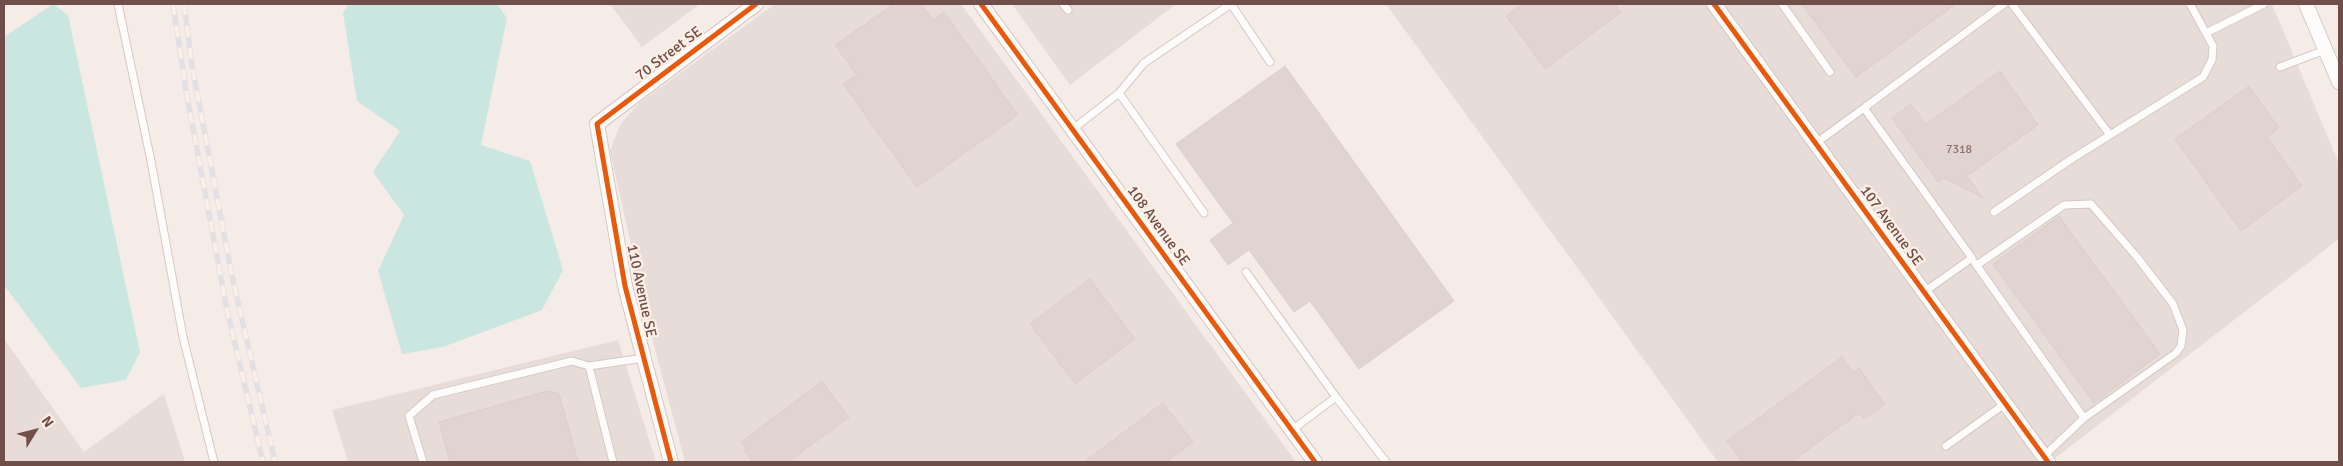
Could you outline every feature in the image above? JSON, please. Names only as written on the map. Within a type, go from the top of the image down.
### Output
[{"type":"street","name":"70 Street SE","points":[[597,124],[756,4]]},
{"type":"street","name":"108 Avenue SE","points":[[981,4],[1316,462]]},
{"type":"street","name":"107 Avenue SE","points":[[1714,4],[2046,459]]},
{"type":"street","points":[[2306,4],[2339,82]]},
{"type":"street","name":"110 Avenue SE","points":[[597,124],[625,286],[671,462]]},
{"type":"lane","points":[[118,4],[151,161],[183,337],[214,462]]},
{"type":"lane","points":[[1072,129],[1119,93],[1144,63],[1231,4],[1270,62]]},
{"type":"lane","points":[[1782,4],[1830,72]]},
{"type":"lane","points":[[1816,143],[2004,4]]},
{"type":"lane","points":[[2012,4],[2110,135]]},
{"type":"lane","points":[[1994,212],[2110,135],[2203,77],[2212,60],[2213,46],[2190,4]]},
{"type":"lane","points":[[2206,33],[2264,4]]},
{"type":"lane","points":[[2280,67],[2325,50]]},
{"type":"lane","points":[[1119,93],[1204,213]]},
{"type":"lane","points":[[1864,108],[2084,418]]},
{"type":"lane","points":[[1977,265],[2064,205],[2091,204],[2137,256],[2173,304],[2183,330],[2181,346],[2176,353],[2084,418],[2046,459]]},
{"type":"lane","points":[[1924,292],[1972,258]]},
{"type":"lane","points":[[1246,272],[1336,397],[1386,462]]},
{"type":"lane","points":[[423,462],[409,416],[433,395],[572,361],[589,366],[644,358]]},
{"type":"lane","points":[[589,366],[613,462]]},
{"type":"lane","points":[[1292,430],[1336,397]]},
{"type":"lane","points":[[1946,446],[2006,403]]},
{"type":"shaded area","points":[[610,4],[700,4],[642,47]]},
{"type":"shaded area","points":[[775,4],[961,4],[1296,462],[685,462],[651,334],[610,151],[620,125],[639,103]]},
{"type":"shaded area","points":[[1012,4],[1176,4],[1070,85]]},
{"type":"shaded area","points":[[1386,4],[2272,4],[2339,164],[2339,239],[2050,462],[1718,462]]},
{"type":"shaded area","points":[[4,339],[84,452],[164,394],[185,462],[4,462]]},
{"type":"shaded area","points":[[618,340],[656,462],[348,462],[332,410]]},
{"type":"water","points":[[53,4],[68,15],[140,352],[126,380],[81,388],[4,285],[4,37]]},
{"type":"water","points":[[349,4],[497,4],[507,18],[481,145],[530,161],[563,270],[542,310],[443,347],[402,354],[378,271],[404,215],[373,172],[400,131],[357,101],[343,13]]},
{"type":"building","points":[[894,4],[921,4],[933,20],[944,12],[1018,115],[917,187],[843,84],[857,75],[835,45]]},
{"type":"building","points":[[1522,4],[1615,4],[1621,12],[1545,69],[1506,16]]},
{"type":"building","points":[[1802,4],[1956,4],[1856,77]]},
{"type":"building","points":[[1285,66],[1454,301],[1359,369],[1310,301],[1294,312],[1249,250],[1228,265],[1210,240],[1233,223],[1176,144]]},
{"type":"building","points":[[2000,71],[2038,125],[1967,176],[1983,198],[1944,178],[1938,182],[1892,118],[1911,104],[1926,124]]},
{"type":"building","points":[[2249,86],[2279,128],[2267,137],[2302,186],[2241,231],[2175,139]]},
{"type":"building","points":[[2059,216],[2160,354],[2094,403],[1993,264]]},
{"type":"building","points":[[1090,279],[1135,339],[1075,384],[1030,324]]},
{"type":"building","points":[[1842,357],[1853,373],[1859,368],[1885,404],[1864,419],[1859,413],[1791,462],[1742,462],[1727,441]]},
{"type":"building","points":[[822,381],[849,417],[788,462],[753,462],[744,451],[746,449],[741,442]]},
{"type":"building","points":[[547,391],[559,394],[578,462],[450,462],[439,422]]},
{"type":"building","points":[[1163,403],[1193,442],[1166,462],[1084,462]]},
{"type":"railway","points":[[173,4],[187,96],[227,310],[263,462]]},
{"type":"railway","points":[[184,4],[192,66],[232,276],[275,462]]},
{"type":"cycle path","points":[[671,462],[625,286],[597,124],[756,4]]},
{"type":"cycle path","points":[[981,4],[1315,462]]},
{"type":"cycle path","points":[[1714,4],[2048,462]]}]
